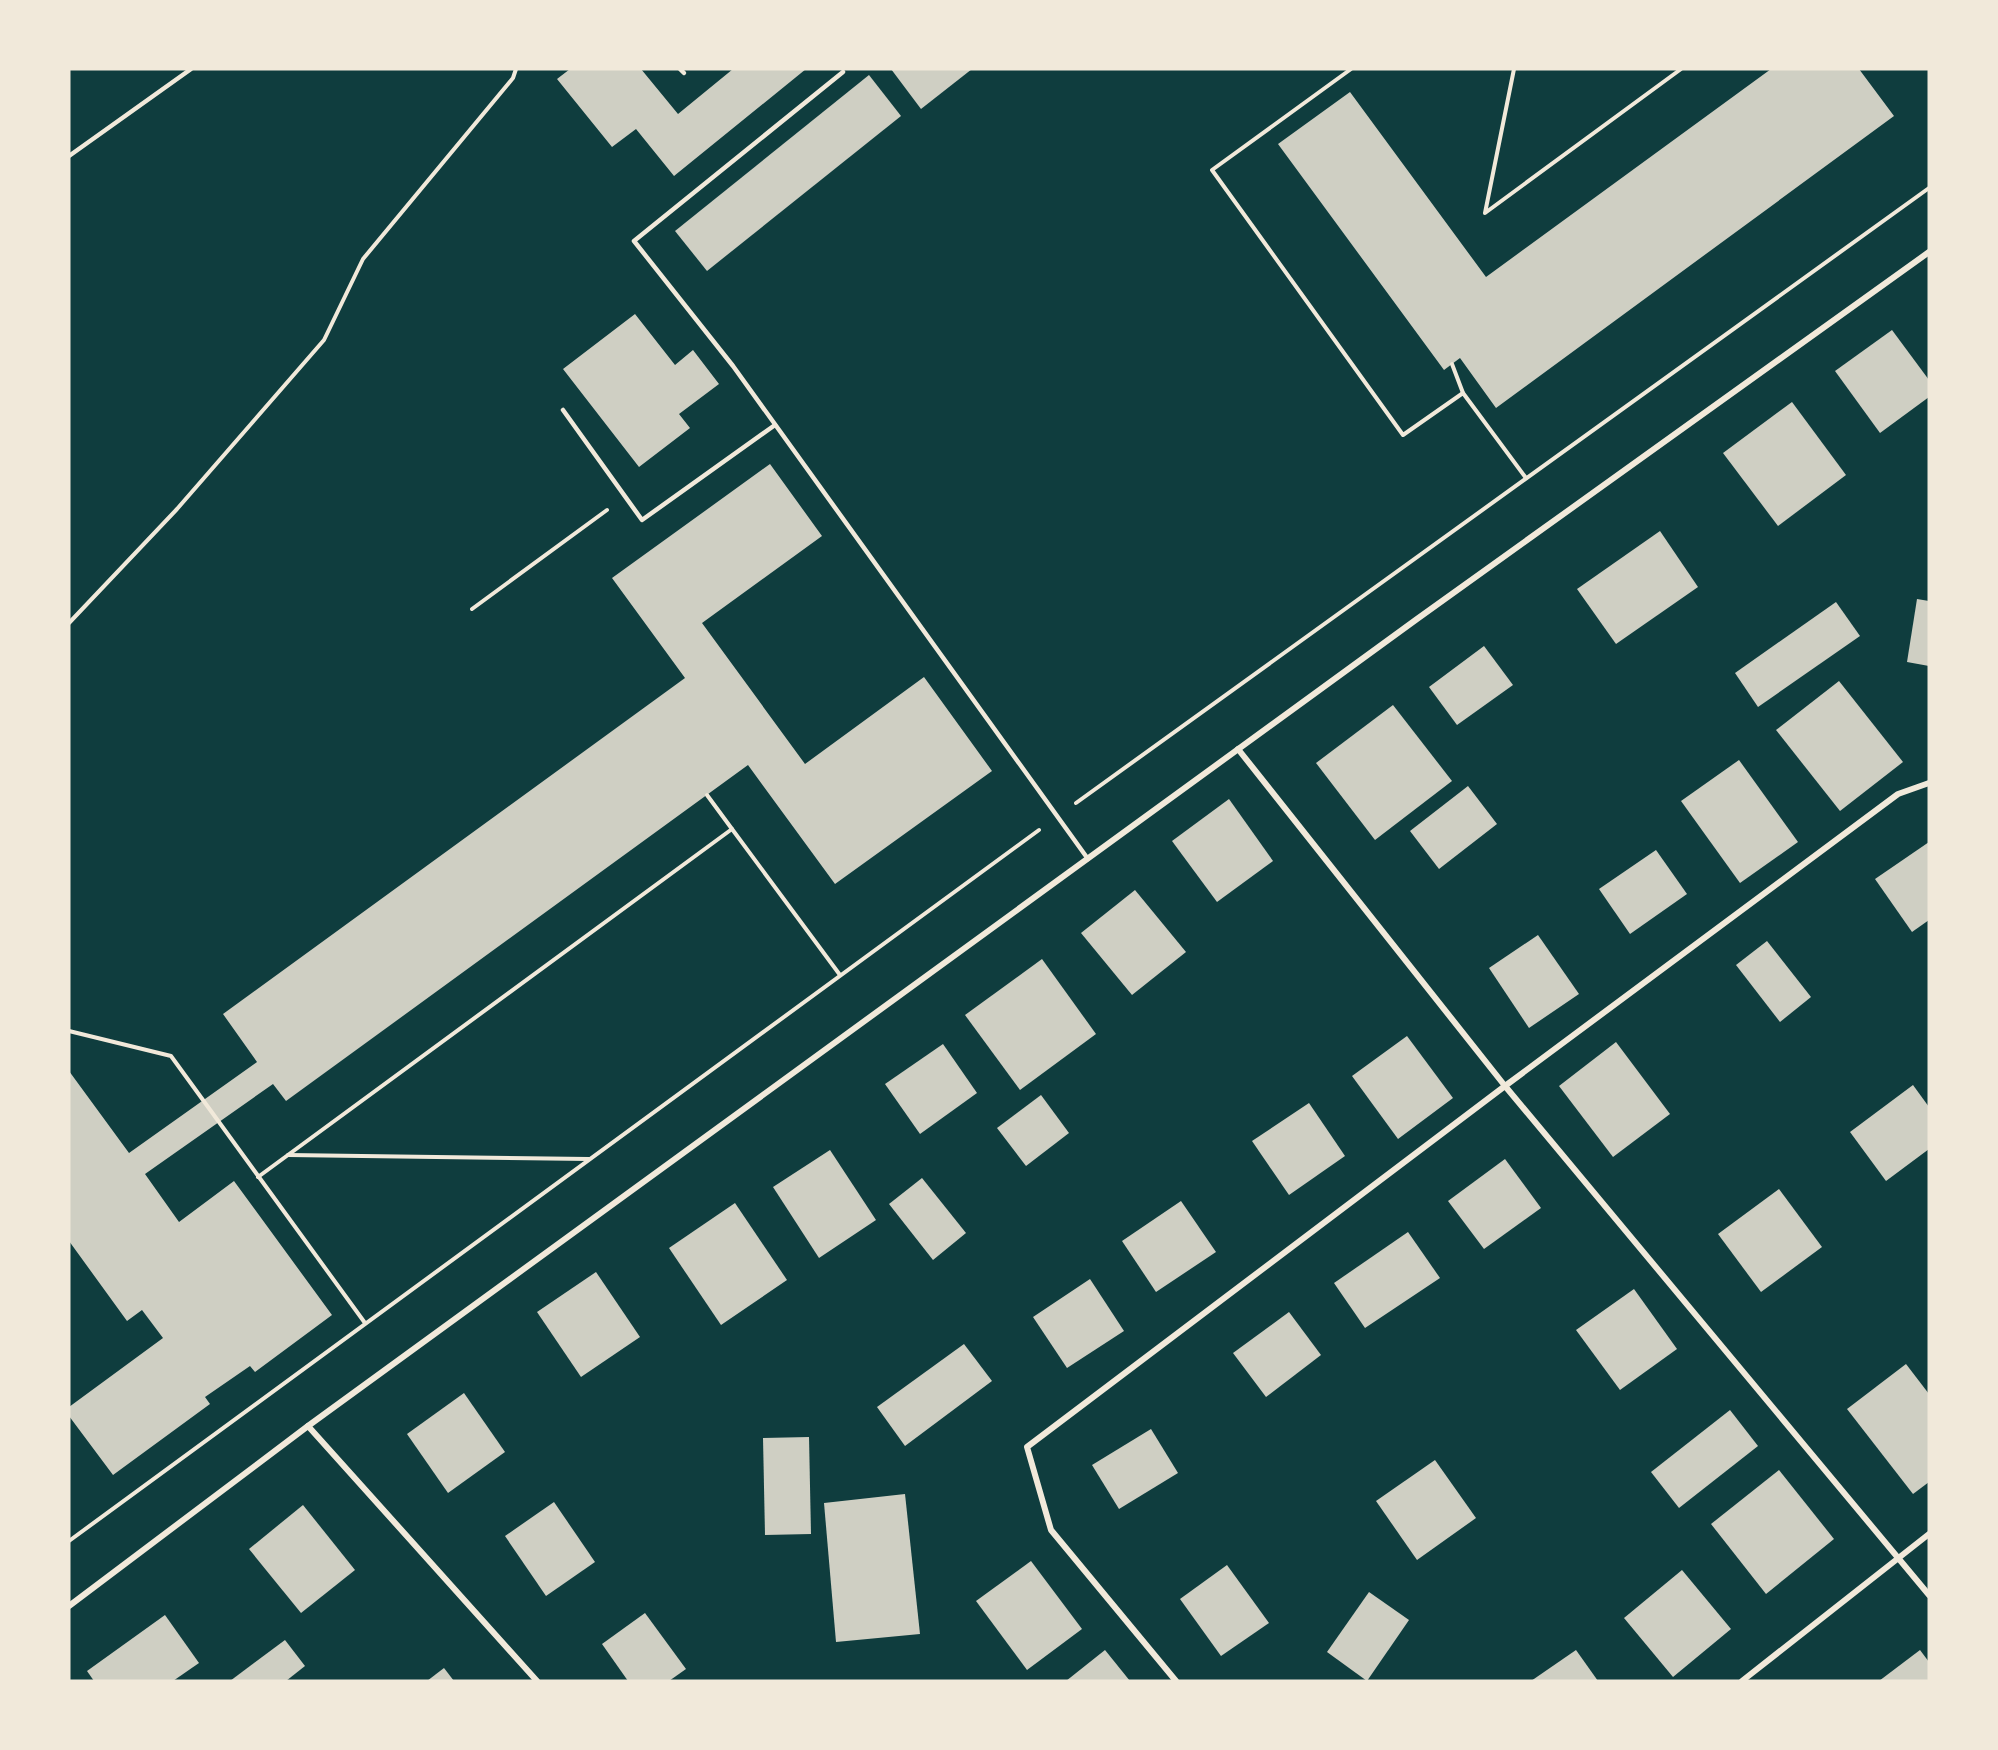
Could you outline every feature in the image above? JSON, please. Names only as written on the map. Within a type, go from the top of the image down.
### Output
[{"type":"street","points":[[69,1606],[308,1426],[1238,749],[1929,252]]},
{"type":"street","points":[[1238,749],[1505,1086],[1929,1595]]},
{"type":"street","points":[[1176,1681],[1051,1530],[1027,1447],[1505,1086],[1898,794],[1929,783]]},
{"type":"street","points":[[308,1426],[537,1681]]},
{"type":"street","points":[[1742,1681],[1929,1534]]},
{"type":"lane","points":[[69,156],[191,69]]},
{"type":"lane","points":[[843,72],[634,242],[733,366],[1088,859]]},
{"type":"lane","points":[[563,410],[642,520],[775,425]]},
{"type":"path","points":[[69,623],[177,509],[324,340],[363,259],[513,78],[516,69]]},
{"type":"path","points":[[1351,69],[1212,170],[1403,435],[1463,393]]},
{"type":"path","points":[[1514,69],[1485,213],[1681,69]]},
{"type":"path","points":[[69,1541],[1058,816],[1929,188]]},
{"type":"path","points":[[1452,364],[1463,393],[1526,478]]},
{"type":"path","points":[[472,609],[625,496]]},
{"type":"path","points":[[707,795],[840,975]]},
{"type":"path","points":[[258,1177],[732,829]]},
{"type":"path","points":[[69,1031],[171,1056],[365,1323]]},
{"type":"path","points":[[287,1155],[589,1159]]},
{"type":"building","points":[[570,69],[641,69],[678,114],[733,69],[806,69],[674,176],[636,129],[612,147],[557,79]]},
{"type":"building","points":[[891,69],[972,69],[921,109]]},
{"type":"building","points":[[1771,69],[1859,69],[1894,116],[1496,408],[1460,358],[1444,370],[1278,144],[1350,92],[1486,277]]},
{"type":"building","points":[[869,75],[901,116],[707,271],[675,231]]},
{"type":"building","points":[[635,314],[675,365],[693,350],[719,384],[679,414],[690,428],[639,467],[563,369]]},
{"type":"building","points":[[1892,330],[1929,380],[1929,397],[1880,433],[1835,371]]},
{"type":"building","points":[[1792,402],[1846,475],[1778,526],[1723,453]]},
{"type":"building","points":[[770,464],[822,536],[702,623],[805,764],[924,677],[992,771],[835,884],[748,765],[286,1101],[273,1084],[145,1174],[179,1222],[234,1181],[332,1315],[255,1372],[250,1366],[205,1397],[210,1404],[113,1475],[69,1416],[69,1407],[163,1338],[142,1310],[127,1321],[69,1241],[69,1071],[129,1153],[257,1062],[223,1014],[685,678],[612,578]]},
{"type":"building","points":[[1660,531],[1698,587],[1616,644],[1577,589]]},
{"type":"building","points":[[1917,599],[1929,601],[1929,666],[1907,662]]},
{"type":"building","points":[[1836,602],[1860,636],[1758,707],[1735,673]]},
{"type":"building","points":[[1484,646],[1513,685],[1457,725],[1429,687]]},
{"type":"building","points":[[1839,681],[1903,762],[1840,811],[1776,730]]},
{"type":"building","points":[[1393,705],[1452,781],[1375,840],[1316,763]]},
{"type":"building","points":[[1739,760],[1798,842],[1740,883],[1681,801]]},
{"type":"building","points":[[1468,786],[1497,824],[1439,869],[1410,831]]},
{"type":"building","points":[[1229,799],[1273,861],[1217,902],[1172,841]]},
{"type":"building","points":[[1929,842],[1929,920],[1912,932],[1875,879]]},
{"type":"building","points":[[1656,850],[1687,894],[1630,934],[1599,889]]},
{"type":"building","points":[[1135,890],[1186,952],[1132,995],[1081,933]]},
{"type":"building","points":[[1538,935],[1579,994],[1529,1028],[1489,968]]},
{"type":"building","points":[[1767,941],[1811,997],[1780,1022],[1736,965]]},
{"type":"building","points":[[1042,959],[1096,1034],[1020,1090],[965,1015]]},
{"type":"building","points":[[1407,1036],[1453,1098],[1398,1139],[1352,1076]]},
{"type":"building","points":[[1616,1042],[1670,1114],[1613,1157],[1559,1086]]},
{"type":"building","points":[[943,1044],[977,1093],[920,1134],[885,1084]]},
{"type":"building","points":[[1913,1085],[1929,1107],[1929,1149],[1886,1181],[1850,1132]]},
{"type":"building","points":[[1041,1095],[1069,1133],[1026,1166],[997,1128]]},
{"type":"building","points":[[1309,1103],[1345,1156],[1289,1195],[1252,1141]]},
{"type":"building","points":[[830,1150],[876,1220],[819,1258],[773,1187]]},
{"type":"building","points":[[1505,1159],[1541,1208],[1484,1249],[1448,1201]]},
{"type":"building","points":[[922,1178],[966,1233],[933,1260],[889,1204]]},
{"type":"building","points":[[1779,1189],[1822,1247],[1761,1292],[1718,1234]]},
{"type":"building","points":[[1181,1201],[1216,1252],[1156,1292],[1122,1241]]},
{"type":"building","points":[[735,1203],[787,1280],[721,1325],[669,1248]]},
{"type":"building","points":[[1408,1232],[1440,1278],[1365,1328],[1334,1283]]},
{"type":"building","points":[[596,1272],[640,1337],[581,1377],[537,1312]]},
{"type":"building","points":[[1090,1279],[1124,1331],[1067,1368],[1033,1317]]},
{"type":"building","points":[[1634,1289],[1677,1349],[1620,1390],[1576,1330]]},
{"type":"building","points":[[1289,1312],[1321,1355],[1266,1397],[1233,1353]]},
{"type":"building","points":[[964,1344],[992,1381],[905,1446],[877,1407]]},
{"type":"building","points":[[1906,1364],[1929,1394],[1929,1482],[1913,1494],[1847,1409]]},
{"type":"building","points":[[464,1393],[505,1452],[448,1493],[407,1434]]},
{"type":"building","points":[[1730,1410],[1758,1446],[1679,1508],[1651,1472]]},
{"type":"building","points":[[1151,1429],[1178,1473],[1119,1509],[1092,1465]]},
{"type":"building","points":[[809,1437],[811,1534],[765,1535],[763,1438]]},
{"type":"building","points":[[1435,1460],[1476,1518],[1417,1560],[1376,1501]]},
{"type":"building","points":[[1779,1470],[1834,1539],[1766,1594],[1711,1524]]},
{"type":"building","points":[[905,1494],[920,1634],[836,1642],[824,1503]]},
{"type":"building","points":[[554,1502],[595,1562],[546,1596],[505,1536]]},
{"type":"building","points":[[303,1505],[355,1570],[301,1613],[249,1549]]},
{"type":"building","points":[[1031,1561],[1082,1629],[1027,1670],[976,1601]]},
{"type":"building","points":[[1227,1565],[1269,1623],[1221,1656],[1180,1599]]},
{"type":"building","points":[[1682,1570],[1731,1629],[1673,1677],[1624,1618]]},
{"type":"building","points":[[1369,1592],[1409,1620],[1367,1681],[1327,1652]]},
{"type":"building","points":[[645,1613],[686,1669],[669,1681],[628,1681],[602,1644]]},
{"type":"building","points":[[165,1615],[199,1663],[173,1681],[94,1681],[87,1671]]},
{"type":"building","points":[[285,1640],[305,1666],[286,1681],[230,1681]]},
{"type":"building","points":[[1105,1650],[1130,1681],[1066,1681]]},
{"type":"building","points":[[1576,1650],[1598,1681],[1531,1681]]},
{"type":"building","points":[[1920,1650],[1929,1662],[1929,1681],[1879,1681]]},
{"type":"building","points":[[444,1668],[454,1681],[427,1681]]}]
